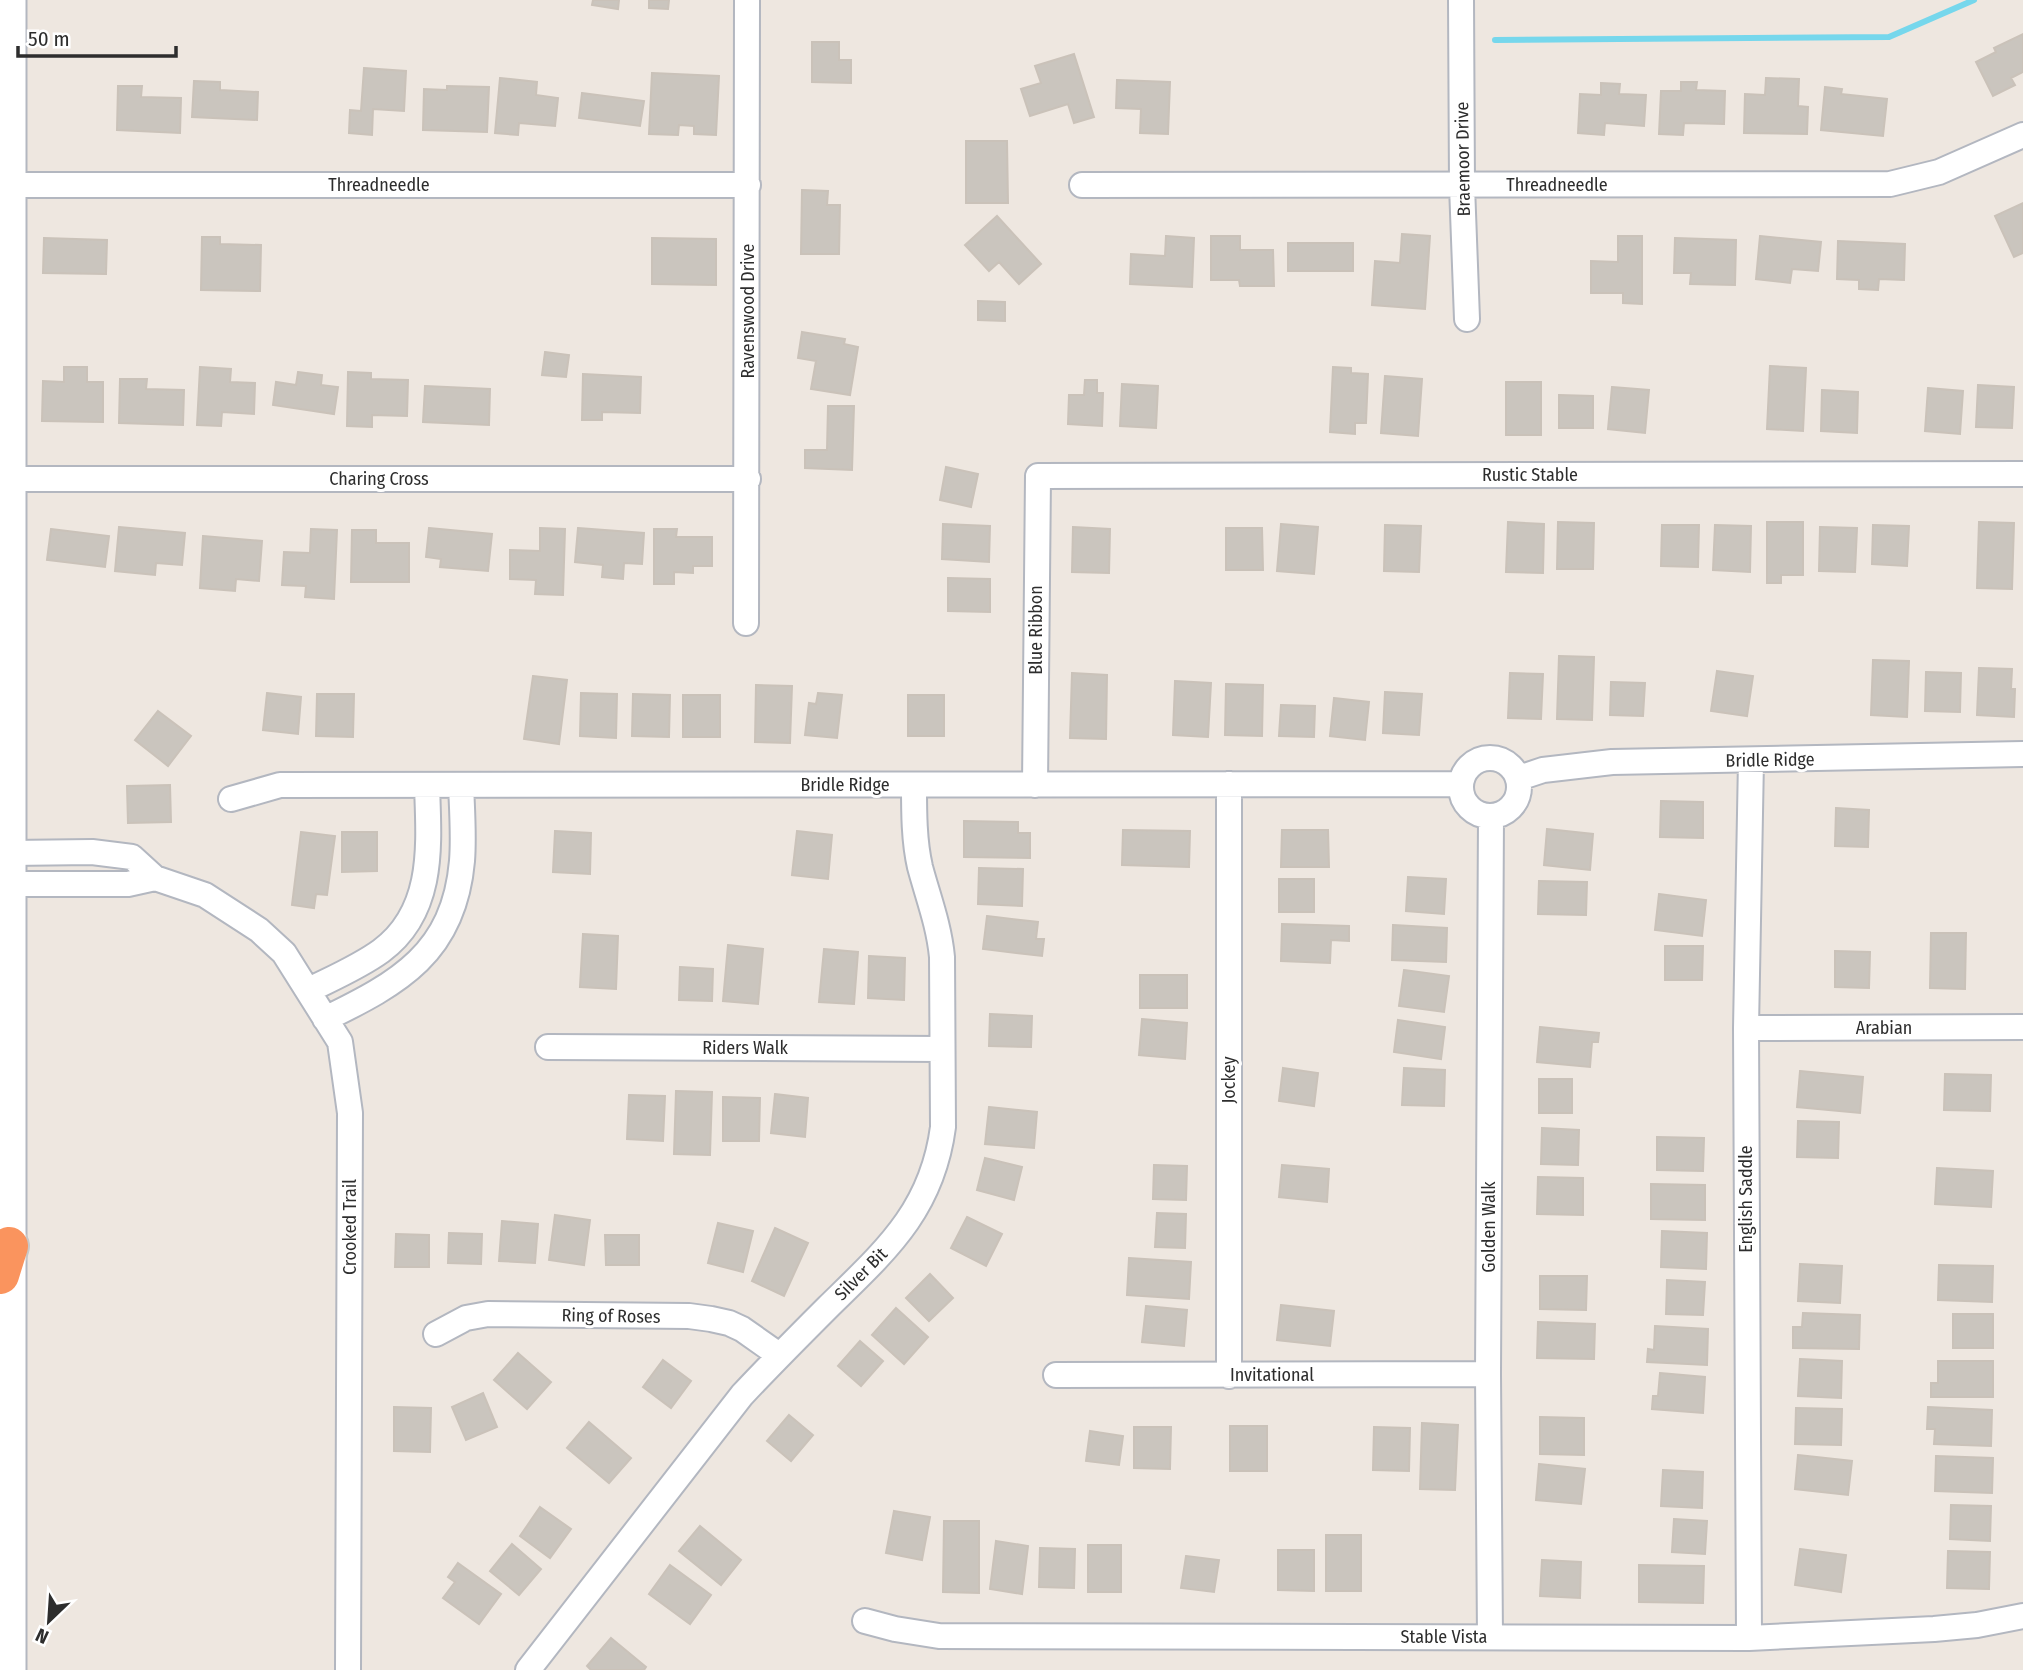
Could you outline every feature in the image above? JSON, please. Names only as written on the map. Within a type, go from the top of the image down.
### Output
[{"type":"main road","points":[[9,0],[10,869],[5,1260],[9,1670]]},
{"type":"street","name":"Ravenswood Drive","points":[[746,623],[747,0]]},
{"type":"street","name":"Braemoor Drive","points":[[1461,0],[1462,186],[1467,319]]},
{"type":"street","name":"Threadneedle","points":[[1082,186],[1890,184],[1939,172],[2023,135]]},
{"type":"street","name":"Threadneedle","points":[[9,184],[748,185]]},
{"type":"street","name":"Rustic Stable","points":[[1038,476],[2023,474]]},
{"type":"street","name":"Blue Ribbon","points":[[1035,785],[1038,476]]},
{"type":"street","name":"Charing Cross","points":[[9,478],[748,479]]},
{"type":"street","name":"Bridle Ridge","points":[[1518,778],[1544,770],[1612,762],[2023,754]]},
{"type":"street","points":[[1487,757],[1506,762],[1518,778],[1520,789],[1517,799],[1511,808],[1502,814],[1479,814],[1469,807],[1462,796],[1461,784],[1469,766],[1487,757]]},
{"type":"street","name":"English Saddle","points":[[1749,1637],[1746,1028],[1751,760]]},
{"type":"street","name":"Jockey","points":[[1229,784],[1229,1376]]},
{"type":"street","name":"Bridle Ridge","points":[[231,799],[252,791],[280,786],[1461,784]]},
{"type":"street","points":[[325,1019],[379,992],[400,978],[425,956],[437,938],[454,902],[463,858],[461,785]]},
{"type":"street","name":"Silver Bit","points":[[528,1670],[742,1395],[891,1245],[923,1196],[940,1151],[943,1127],[941,944],[940,932],[919,864],[914,785]]},
{"type":"street","points":[[309,990],[380,951],[399,934],[411,916],[424,886],[428,864],[428,786]]},
{"type":"street","name":"Golden Walk","points":[[1490,1637],[1488,1374],[1491,816]]},
{"type":"street","name":"Crooked Trail","points":[[10,869],[92,852],[122,855],[132,857],[155,878],[205,895],[259,930],[284,953],[340,1042],[350,1113],[348,1670]]},
{"type":"street","name":"Arabian","points":[[1746,1028],[2023,1027]]},
{"type":"street","name":"Riders Walk","points":[[548,1047],[942,1049]]},
{"type":"street","name":"Ring of Roses","points":[[436,1334],[466,1318],[488,1314],[689,1317],[729,1323],[758,1339],[779,1355]]},
{"type":"street","name":"Invitational","points":[[1056,1375],[1488,1374]]},
{"type":"street","name":"Stable Vista","points":[[865,1621],[939,1636],[1749,1637],[1934,1629],[1977,1625],[2023,1616]]},
{"type":"building","points":[[593,0],[619,0],[618,9],[592,5]]},
{"type":"building","points":[[649,0],[669,0],[668,9],[649,8]]},
{"type":"building","points":[[2023,34],[2023,72],[2011,78],[2015,85],[1993,96],[1976,62],[1996,52],[1994,48]]},
{"type":"building","points":[[812,42],[839,42],[839,60],[851,60],[851,83],[812,82]]},
{"type":"building","points":[[1074,54],[1094,117],[1074,123],[1068,104],[1030,116],[1021,89],[1041,83],[1035,66]]},
{"type":"building","points":[[364,68],[406,71],[404,111],[373,109],[372,135],[349,133],[350,110],[361,111]]},
{"type":"building","points":[[652,73],[719,76],[716,135],[694,134],[694,126],[679,125],[678,135],[649,134]]},
{"type":"building","points":[[500,78],[537,82],[536,95],[558,98],[555,126],[519,123],[518,135],[495,133]]},
{"type":"building","points":[[1766,78],[1799,79],[1798,106],[1808,107],[1807,134],[1744,133],[1745,94],[1765,95]]},
{"type":"building","points":[[1117,80],[1170,82],[1168,134],[1140,133],[1141,109],[1116,108]]},
{"type":"building","points":[[194,81],[220,82],[220,90],[258,92],[257,120],[192,117]]},
{"type":"building","points":[[1681,82],[1697,82],[1696,90],[1725,91],[1724,124],[1684,123],[1683,135],[1659,134],[1661,91],[1681,91]]},
{"type":"building","points":[[1601,83],[1620,84],[1619,94],[1646,95],[1644,126],[1605,123],[1604,135],[1578,133],[1580,94],[1601,95]]},
{"type":"building","points":[[118,86],[142,86],[141,97],[181,98],[180,133],[117,130]]},
{"type":"building","points":[[447,86],[489,87],[487,132],[423,130],[424,89],[447,90]]},
{"type":"building","points":[[1825,87],[1842,89],[1841,94],[1887,99],[1883,136],[1821,130]]},
{"type":"building","points":[[582,93],[644,101],[640,126],[579,118]]},
{"type":"building","points":[[966,141],[1007,141],[1008,203],[966,203]]},
{"type":"building","points":[[802,190],[828,191],[827,205],[840,205],[839,254],[801,254]]},
{"type":"building","points":[[2023,203],[2023,253],[2014,257],[1995,216]]},
{"type":"building","points":[[997,216],[1041,264],[1019,284],[999,262],[989,271],[965,245]]},
{"type":"building","points":[[1402,234],[1430,236],[1425,309],[1372,305],[1375,261],[1400,263]]},
{"type":"building","points":[[1166,236],[1194,238],[1192,287],[1130,284],[1131,254],[1165,256]]},
{"type":"building","points":[[1211,236],[1240,236],[1240,250],[1273,250],[1274,286],[1240,286],[1239,280],[1211,280]]},
{"type":"building","points":[[1618,236],[1642,236],[1642,304],[1623,303],[1623,293],[1591,293],[1591,261],[1618,262]]},
{"type":"building","points":[[1760,236],[1821,242],[1818,271],[1792,269],[1790,283],[1756,279]]},
{"type":"building","points":[[202,237],[220,237],[220,244],[261,245],[260,291],[201,290]]},
{"type":"building","points":[[44,238],[107,240],[106,274],[43,273]]},
{"type":"building","points":[[652,238],[716,239],[716,285],[652,284]]},
{"type":"building","points":[[1675,238],[1736,240],[1735,285],[1690,284],[1691,273],[1674,273]]},
{"type":"building","points":[[1838,241],[1905,244],[1904,280],[1879,279],[1878,290],[1859,289],[1859,280],[1837,279]]},
{"type":"building","points":[[1288,243],[1353,243],[1353,271],[1288,271]]},
{"type":"building","points":[[978,301],[1005,302],[1005,321],[978,320]]},
{"type":"building","points":[[802,332],[845,339],[844,344],[858,347],[850,395],[811,389],[816,361],[798,358]]},
{"type":"building","points":[[545,352],[569,355],[566,377],[542,375]]},
{"type":"building","points":[[1770,366],[1806,368],[1803,431],[1767,429]]},
{"type":"building","points":[[64,367],[87,367],[87,382],[103,382],[103,422],[42,421],[43,381],[64,382]]},
{"type":"building","points":[[200,367],[231,369],[230,382],[255,383],[254,414],[222,412],[221,426],[197,425]]},
{"type":"building","points":[[1333,367],[1351,368],[1351,373],[1368,374],[1366,423],[1355,423],[1355,434],[1330,432]]},
{"type":"building","points":[[298,372],[322,375],[321,385],[338,387],[334,414],[273,405],[276,382],[296,385]]},
{"type":"building","points":[[348,372],[371,373],[371,379],[408,380],[407,416],[372,415],[372,427],[347,426]]},
{"type":"building","points":[[583,374],[641,377],[640,413],[602,412],[602,420],[582,420]]},
{"type":"building","points":[[1385,376],[1422,379],[1418,436],[1381,433]]},
{"type":"building","points":[[120,379],[147,379],[146,389],[184,390],[183,425],[119,423]]},
{"type":"building","points":[[1085,380],[1097,380],[1097,393],[1103,393],[1102,426],[1068,424],[1069,395],[1084,395]]},
{"type":"building","points":[[1506,382],[1541,382],[1541,435],[1506,435]]},
{"type":"building","points":[[1122,384],[1158,386],[1156,428],[1120,426]]},
{"type":"building","points":[[1978,385],[2014,387],[2012,428],[1976,427]]},
{"type":"building","points":[[425,386],[490,389],[489,425],[423,422]]},
{"type":"building","points":[[1612,387],[1649,390],[1645,433],[1608,429]]},
{"type":"building","points":[[1928,388],[1963,391],[1960,434],[1925,431]]},
{"type":"building","points":[[1822,390],[1858,392],[1857,433],[1821,431]]},
{"type":"building","points":[[1559,395],[1593,396],[1593,428],[1559,428]]},
{"type":"building","points":[[828,406],[854,406],[852,470],[805,468],[805,450],[827,450]]},
{"type":"building","points":[[946,467],[978,474],[971,507],[940,500]]},
{"type":"building","points":[[1508,522],[1544,524],[1543,573],[1506,572]]},
{"type":"building","points":[[1558,522],[1594,523],[1593,569],[1557,569]]},
{"type":"building","points":[[1767,522],[1803,522],[1803,575],[1781,575],[1781,583],[1767,583]]},
{"type":"building","points":[[1979,522],[2014,523],[2012,589],[1977,588]]},
{"type":"building","points":[[943,524],[990,526],[989,562],[942,559]]},
{"type":"building","points":[[1281,524],[1318,527],[1314,574],[1277,571]]},
{"type":"building","points":[[1385,525],[1421,526],[1419,572],[1384,571]]},
{"type":"building","points":[[1662,525],[1699,525],[1698,567],[1661,566]]},
{"type":"building","points":[[1715,525],[1751,526],[1750,572],[1713,570]]},
{"type":"building","points":[[1873,525],[1909,526],[1907,566],[1872,564]]},
{"type":"building","points":[[119,527],[185,533],[182,565],[156,563],[155,575],[115,571]]},
{"type":"building","points":[[1073,527],[1110,529],[1109,573],[1072,572]]},
{"type":"building","points":[[1820,527],[1857,528],[1855,572],[1819,571]]},
{"type":"building","points":[[429,528],[492,534],[488,571],[440,567],[441,559],[426,557]]},
{"type":"building","points":[[540,528],[565,529],[563,595],[535,594],[536,580],[510,579],[510,550],[540,551]]},
{"type":"building","points":[[578,528],[644,533],[642,564],[624,563],[623,579],[602,577],[603,565],[575,562]]},
{"type":"building","points":[[1226,528],[1262,528],[1263,570],[1226,570]]},
{"type":"building","points":[[51,529],[109,536],[105,567],[47,560]]},
{"type":"building","points":[[311,529],[337,530],[334,599],[305,597],[306,586],[282,585],[284,552],[310,553]]},
{"type":"building","points":[[654,529],[677,529],[676,537],[712,537],[712,566],[693,566],[693,573],[674,572],[674,584],[654,584]]},
{"type":"building","points":[[352,530],[376,530],[376,543],[409,543],[409,582],[351,582]]},
{"type":"building","points":[[203,536],[262,541],[259,581],[236,579],[235,591],[200,588]]},
{"type":"building","points":[[948,578],[990,579],[990,612],[948,611]]},
{"type":"building","points":[[1559,656],[1594,657],[1592,720],[1557,719]]},
{"type":"building","points":[[1873,660],[1909,661],[1907,717],[1871,715]]},
{"type":"building","points":[[1979,668],[2012,669],[2011,689],[2015,689],[2014,717],[1977,715]]},
{"type":"building","points":[[1717,671],[1753,676],[1747,716],[1711,711]]},
{"type":"building","points":[[1926,672],[1961,673],[1960,712],[1925,711]]},
{"type":"building","points":[[1072,673],[1107,675],[1106,739],[1070,738]]},
{"type":"building","points":[[1510,673],[1543,674],[1541,719],[1508,718]]},
{"type":"building","points":[[533,676],[567,680],[559,744],[524,739]]},
{"type":"building","points":[[1175,681],[1211,683],[1208,737],[1173,735]]},
{"type":"building","points":[[1611,682],[1645,683],[1643,716],[1610,715]]},
{"type":"building","points":[[1226,684],[1263,685],[1262,736],[1225,735]]},
{"type":"building","points":[[756,685],[792,686],[790,743],[755,742]]},
{"type":"building","points":[[1385,692],[1422,694],[1419,735],[1383,733]]},
{"type":"building","points":[[267,693],[301,697],[298,734],[263,730]]},
{"type":"building","points":[[581,693],[617,694],[616,738],[580,736]]},
{"type":"building","points":[[818,693],[842,695],[837,738],[805,735],[809,703],[816,704]]},
{"type":"building","points":[[317,694],[354,694],[353,737],[316,736]]},
{"type":"building","points":[[633,694],[670,695],[669,737],[632,736]]},
{"type":"building","points":[[683,695],[720,695],[720,737],[683,737]]},
{"type":"building","points":[[908,695],[944,695],[944,736],[908,736]]},
{"type":"building","points":[[1334,698],[1369,702],[1365,740],[1330,736]]},
{"type":"building","points":[[1281,705],[1315,706],[1314,737],[1279,736]]},
{"type":"building","points":[[158,711],[191,736],[168,766],[135,740]]},
{"type":"building","points":[[170,785],[171,822],[128,823],[127,786]]},
{"type":"building","points":[[1661,801],[1703,802],[1703,838],[1660,837]]},
{"type":"building","points":[[1836,808],[1869,810],[1868,847],[1835,846]]},
{"type":"building","points":[[964,821],[1018,822],[1018,833],[1030,833],[1030,858],[964,857]]},
{"type":"building","points":[[1547,829],[1593,834],[1590,870],[1544,865]]},
{"type":"building","points":[[1123,830],[1190,831],[1189,867],[1122,865]]},
{"type":"building","points":[[1282,830],[1328,830],[1329,867],[1281,867]]},
{"type":"building","points":[[555,831],[591,833],[590,874],[553,872]]},
{"type":"building","points":[[797,831],[832,835],[828,879],[792,875]]},
{"type":"building","points":[[301,832],[335,836],[327,895],[316,894],[314,908],[292,905]]},
{"type":"building","points":[[342,832],[377,832],[377,871],[342,872]]},
{"type":"building","points":[[979,868],[1023,869],[1022,906],[978,904]]},
{"type":"building","points":[[1408,877],[1446,879],[1444,914],[1406,911]]},
{"type":"building","points":[[1279,879],[1314,879],[1314,912],[1279,912]]},
{"type":"building","points":[[1539,881],[1587,882],[1586,915],[1538,914]]},
{"type":"building","points":[[1659,894],[1706,900],[1702,936],[1655,930]]},
{"type":"building","points":[[987,916],[1038,922],[1036,939],[1044,939],[1042,956],[983,949]]},
{"type":"building","points":[[1282,924],[1349,926],[1349,941],[1331,940],[1330,963],[1281,961]]},
{"type":"building","points":[[1393,925],[1447,928],[1446,962],[1392,960]]},
{"type":"building","points":[[1931,933],[1966,933],[1965,989],[1930,988]]},
{"type":"building","points":[[583,934],[618,936],[616,989],[580,987]]},
{"type":"building","points":[[728,945],[763,949],[758,1004],[723,1001]]},
{"type":"building","points":[[1665,946],[1703,946],[1702,980],[1665,980]]},
{"type":"building","points":[[824,949],[858,952],[854,1004],[819,1002]]},
{"type":"building","points":[[1835,951],[1870,952],[1869,988],[1835,987]]},
{"type":"building","points":[[869,956],[905,958],[904,1000],[868,998]]},
{"type":"building","points":[[680,967],[713,969],[712,1001],[679,1000]]},
{"type":"building","points":[[1404,970],[1449,976],[1444,1012],[1399,1006]]},
{"type":"building","points":[[1140,975],[1187,975],[1187,1008],[1140,1008]]},
{"type":"building","points":[[990,1014],[1032,1016],[1031,1047],[989,1046]]},
{"type":"building","points":[[1142,1019],[1187,1023],[1185,1059],[1139,1055]]},
{"type":"building","points":[[1398,1020],[1445,1027],[1441,1059],[1394,1052]]},
{"type":"building","points":[[1540,1027],[1599,1033],[1598,1042],[1592,1042],[1590,1067],[1537,1062]]},
{"type":"building","points":[[1283,1068],[1318,1073],[1314,1106],[1279,1101]]},
{"type":"building","points":[[1404,1068],[1445,1070],[1444,1106],[1402,1105]]},
{"type":"building","points":[[1800,1071],[1863,1077],[1860,1113],[1797,1107]]},
{"type":"building","points":[[1945,1074],[1991,1075],[1990,1111],[1944,1110]]},
{"type":"building","points":[[1539,1079],[1572,1079],[1572,1113],[1539,1113]]},
{"type":"building","points":[[676,1091],[712,1092],[710,1155],[674,1154]]},
{"type":"building","points":[[775,1094],[808,1098],[805,1137],[771,1133]]},
{"type":"building","points":[[629,1095],[665,1096],[663,1141],[627,1139]]},
{"type":"building","points":[[723,1097],[760,1098],[759,1141],[723,1141]]},
{"type":"building","points":[[989,1107],[1037,1112],[1034,1148],[985,1144]]},
{"type":"building","points":[[1798,1121],[1839,1122],[1838,1158],[1797,1157]]},
{"type":"building","points":[[1542,1128],[1579,1130],[1578,1165],[1541,1164]]},
{"type":"building","points":[[1657,1137],[1704,1138],[1703,1171],[1657,1170]]},
{"type":"building","points":[[985,1158],[1022,1167],[1014,1200],[977,1190]]},
{"type":"building","points":[[1154,1165],[1187,1166],[1186,1200],[1153,1199]]},
{"type":"building","points":[[1282,1165],[1329,1169],[1327,1202],[1279,1197]]},
{"type":"building","points":[[1937,1168],[1993,1171],[1991,1207],[1935,1204]]},
{"type":"building","points":[[1538,1177],[1583,1178],[1583,1215],[1537,1214]]},
{"type":"building","points":[[1651,1184],[1705,1185],[1705,1220],[1651,1219]]},
{"type":"building","points":[[1157,1213],[1186,1214],[1185,1248],[1155,1247]]},
{"type":"building","points":[[555,1215],[590,1220],[584,1265],[549,1260]]},
{"type":"building","points":[[967,1217],[1002,1234],[986,1266],[951,1248]]},
{"type":"building","points":[[502,1221],[538,1224],[535,1263],[499,1261]]},
{"type":"building","points":[[718,1223],[753,1231],[743,1272],[708,1263]]},
{"type":"building","points":[[775,1228],[808,1243],[784,1296],[752,1281]]},
{"type":"building","points":[[1662,1231],[1707,1233],[1706,1269],[1661,1267]]},
{"type":"building","points":[[449,1233],[482,1234],[481,1264],[448,1263]]},
{"type":"building","points":[[396,1234],[429,1235],[429,1267],[395,1267]]},
{"type":"building","points":[[605,1235],[639,1235],[639,1265],[606,1265]]},
{"type":"building","points":[[1129,1258],[1191,1262],[1189,1299],[1127,1295]]},
{"type":"building","points":[[1800,1264],[1842,1266],[1840,1303],[1798,1301]]},
{"type":"building","points":[[1939,1265],[1993,1266],[1992,1302],[1938,1300]]},
{"type":"building","points":[[930,1274],[953,1298],[929,1321],[906,1298]]},
{"type":"building","points":[[1540,1276],[1587,1276],[1586,1310],[1540,1309]]},
{"type":"building","points":[[1667,1280],[1705,1282],[1703,1315],[1666,1314]]},
{"type":"building","points":[[1281,1305],[1334,1311],[1330,1346],[1277,1340]]},
{"type":"building","points":[[1146,1306],[1187,1310],[1184,1346],[1142,1342]]},
{"type":"building","points":[[896,1308],[928,1337],[904,1364],[872,1335]]},
{"type":"building","points":[[1803,1313],[1860,1315],[1859,1349],[1793,1348],[1793,1327],[1802,1327]]},
{"type":"building","points":[[1953,1314],[1993,1314],[1993,1348],[1953,1348]]},
{"type":"building","points":[[1538,1322],[1595,1324],[1594,1359],[1537,1358]]},
{"type":"building","points":[[1655,1326],[1708,1329],[1707,1365],[1647,1362],[1648,1349],[1654,1350]]},
{"type":"building","points":[[860,1341],[883,1361],[861,1386],[838,1366]]},
{"type":"building","points":[[518,1353],[551,1382],[527,1409],[494,1380]]},
{"type":"building","points":[[1800,1359],[1842,1361],[1841,1398],[1798,1396]]},
{"type":"building","points":[[663,1360],[691,1381],[671,1408],[643,1387]]},
{"type":"building","points":[[1938,1361],[1993,1361],[1993,1397],[1931,1397],[1931,1383],[1938,1383]]},
{"type":"building","points":[[1660,1373],[1705,1377],[1703,1413],[1652,1409],[1653,1396],[1658,1396]]},
{"type":"building","points":[[483,1393],[497,1427],[466,1440],[452,1407]]},
{"type":"building","points":[[394,1407],[431,1408],[430,1452],[394,1451]]},
{"type":"building","points":[[1928,1407],[1992,1410],[1991,1446],[1934,1444],[1935,1429],[1927,1429]]},
{"type":"building","points":[[1796,1408],[1842,1409],[1841,1445],[1795,1444]]},
{"type":"building","points":[[789,1415],[813,1435],[791,1461],[767,1441]]},
{"type":"building","points":[[1540,1417],[1584,1418],[1584,1455],[1540,1454]]},
{"type":"building","points":[[589,1422],[631,1458],[609,1483],[567,1448]]},
{"type":"building","points":[[1422,1423],[1458,1425],[1455,1490],[1420,1489]]},
{"type":"building","points":[[1230,1426],[1267,1426],[1267,1471],[1230,1471]]},
{"type":"building","points":[[1134,1427],[1171,1427],[1170,1469],[1134,1468]]},
{"type":"building","points":[[1374,1427],[1410,1428],[1409,1471],[1373,1470]]},
{"type":"building","points":[[1090,1431],[1123,1436],[1119,1465],[1086,1461]]},
{"type":"building","points":[[1798,1455],[1852,1461],[1848,1495],[1795,1489]]},
{"type":"building","points":[[1936,1456],[1993,1458],[1992,1493],[1935,1491]]},
{"type":"building","points":[[1539,1464],[1585,1469],[1581,1504],[1536,1500]]},
{"type":"building","points":[[1663,1470],[1703,1472],[1702,1508],[1661,1506]]},
{"type":"building","points":[[1951,1505],[1991,1506],[1990,1541],[1950,1539]]},
{"type":"building","points":[[540,1507],[571,1529],[550,1558],[520,1536]]},
{"type":"building","points":[[894,1511],[930,1517],[922,1560],[886,1553]]},
{"type":"building","points":[[1674,1519],[1707,1521],[1705,1554],[1672,1552]]},
{"type":"building","points":[[944,1521],[979,1521],[979,1593],[943,1592]]},
{"type":"building","points":[[700,1526],[741,1560],[721,1585],[679,1551]]},
{"type":"building","points":[[1326,1535],[1361,1535],[1361,1591],[1326,1591]]},
{"type":"building","points":[[996,1541],[1028,1546],[1022,1594],[990,1589]]},
{"type":"building","points":[[512,1544],[541,1569],[519,1595],[490,1571]]},
{"type":"building","points":[[1088,1545],[1121,1545],[1121,1592],[1088,1592]]},
{"type":"building","points":[[1040,1548],[1075,1549],[1074,1588],[1039,1587]]},
{"type":"building","points":[[1800,1549],[1846,1555],[1841,1592],[1795,1585]]},
{"type":"building","points":[[1278,1550],[1314,1550],[1314,1591],[1278,1590]]},
{"type":"building","points":[[1948,1551],[1990,1552],[1989,1589],[1947,1588]]},
{"type":"building","points":[[1186,1556],[1219,1560],[1214,1592],[1181,1588]]},
{"type":"building","points":[[1542,1560],[1581,1562],[1580,1598],[1540,1596]]},
{"type":"building","points":[[458,1563],[501,1594],[479,1624],[443,1598],[455,1582],[448,1577]]},
{"type":"building","points":[[670,1565],[711,1595],[690,1624],[649,1594]]},
{"type":"building","points":[[1639,1565],[1704,1566],[1703,1603],[1639,1602]]},
{"type":"building","points":[[611,1638],[646,1667],[644,1670],[591,1670],[587,1666]]},
{"type":"waterway","points":[[1495,40],[1889,37],[1974,0]]}]
